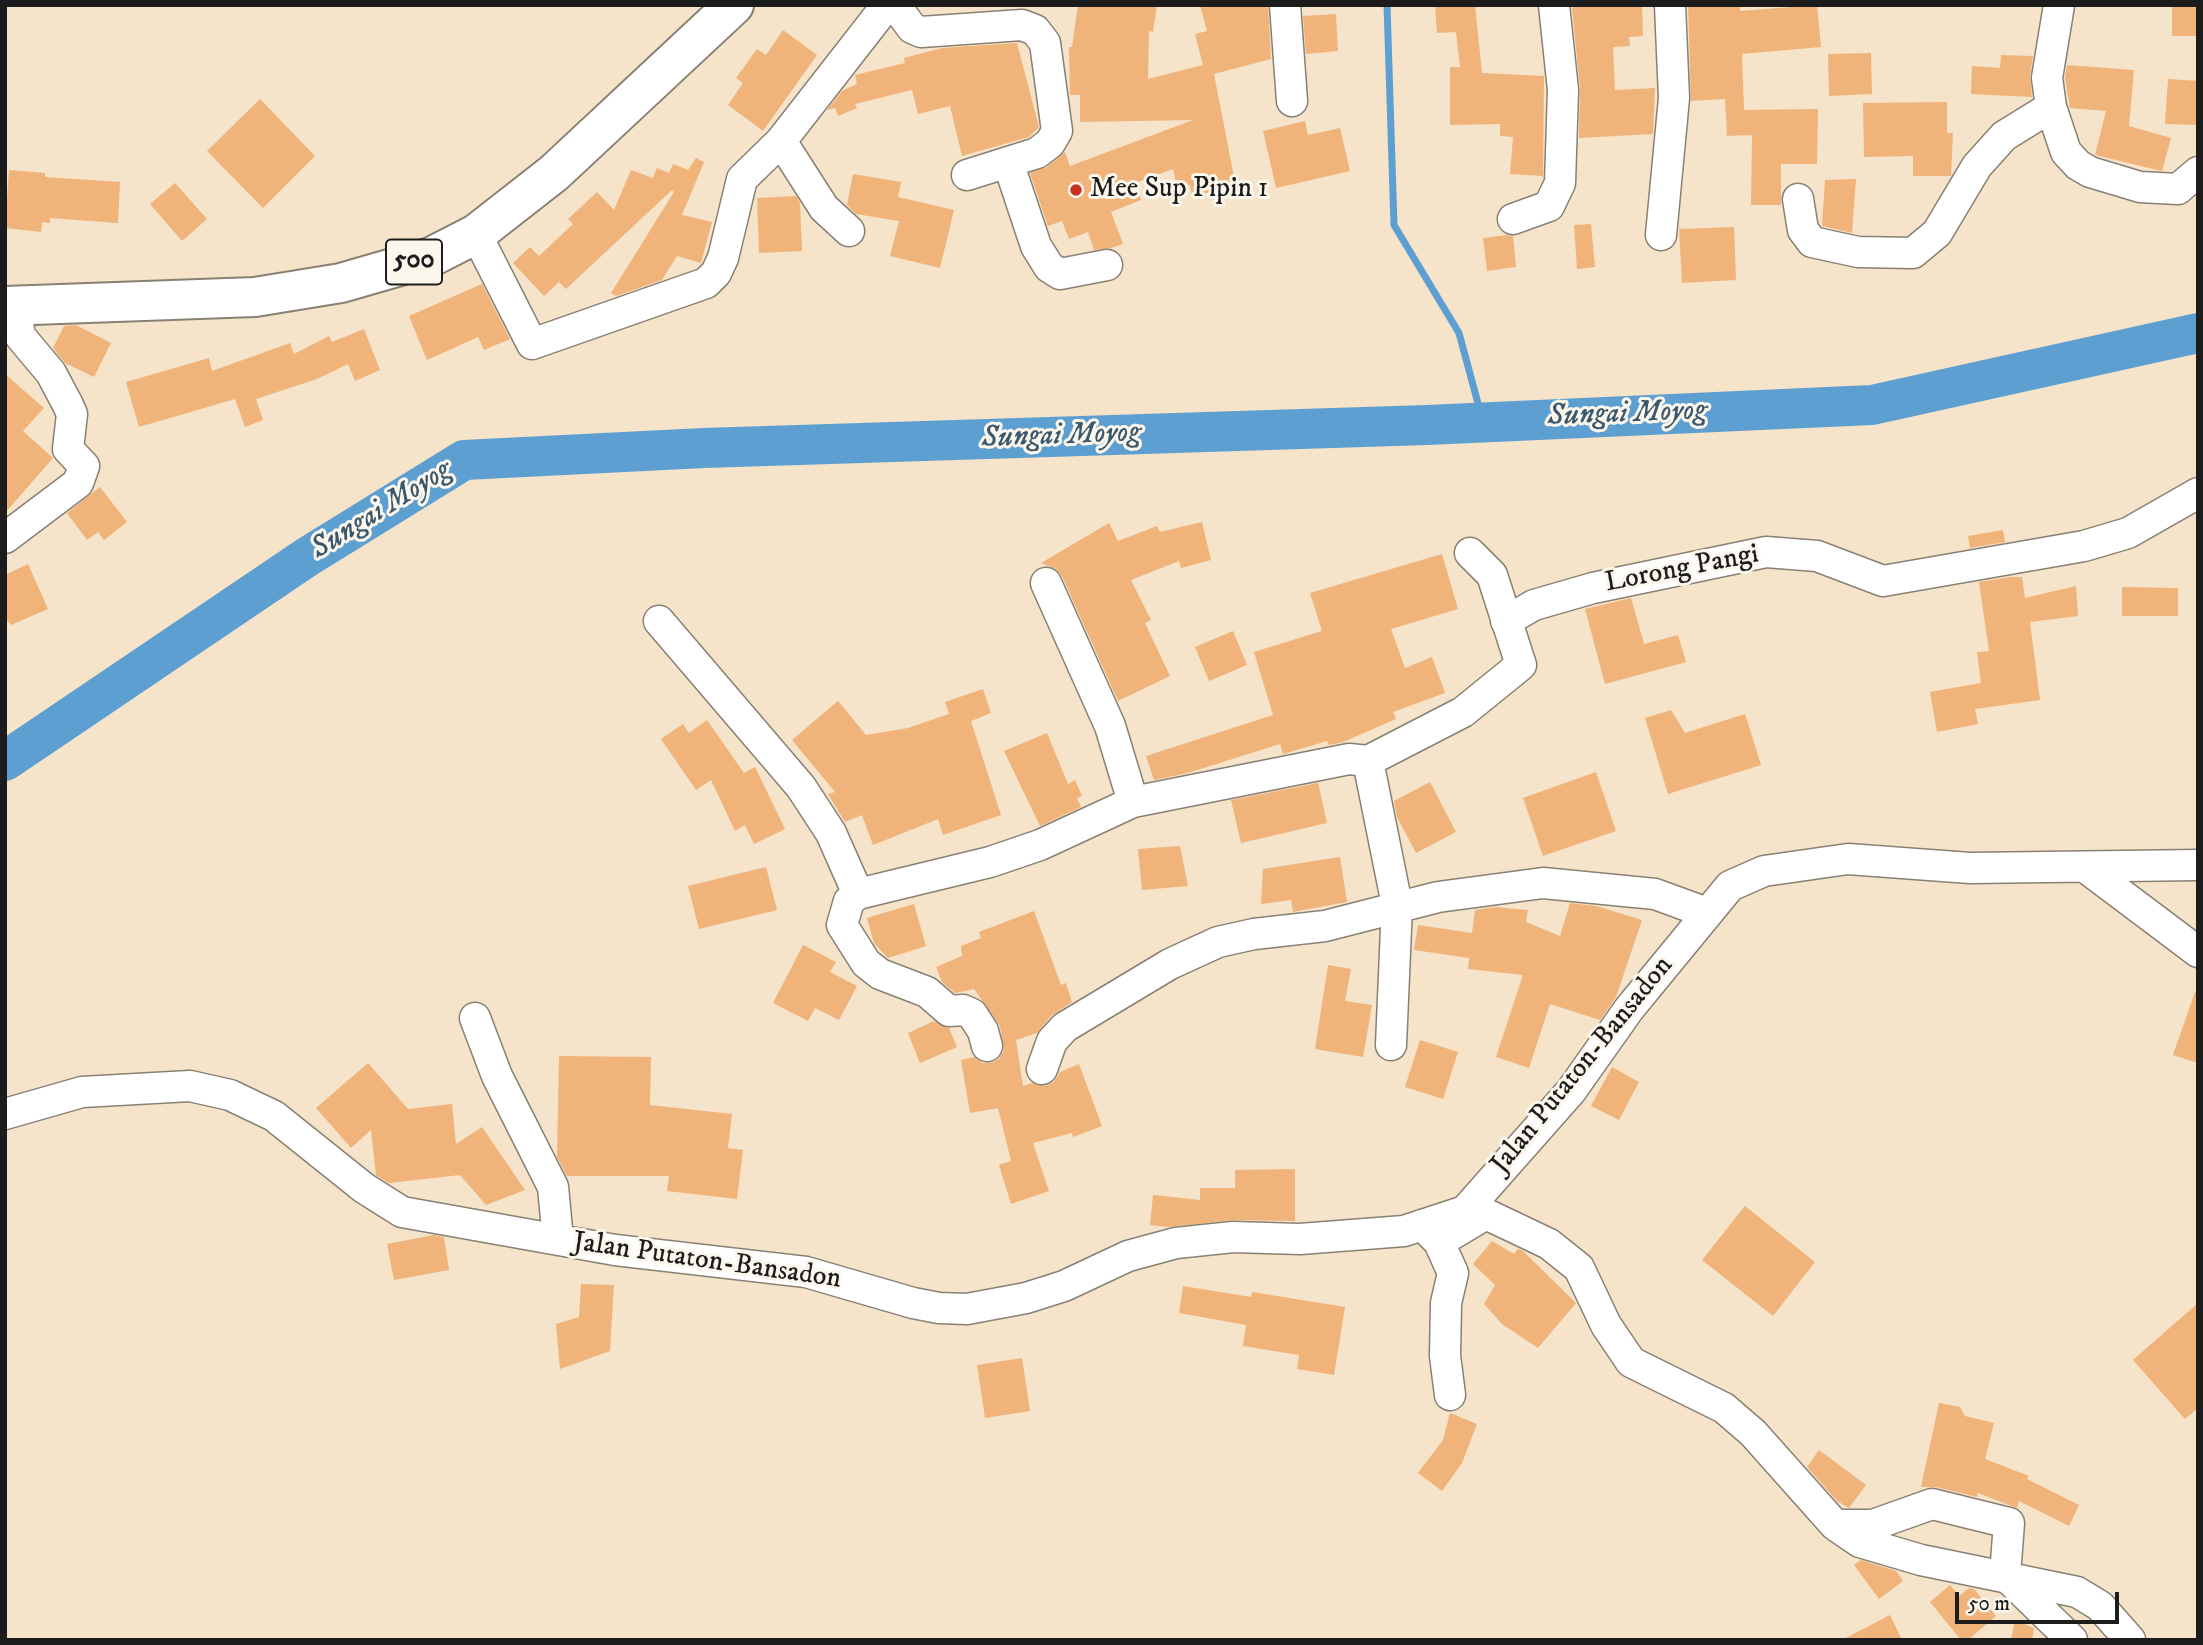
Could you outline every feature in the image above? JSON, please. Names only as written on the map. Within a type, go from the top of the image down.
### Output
[{"type":"main road","name":"500","points":[[10,306],[255,298],[295,292],[431,257],[476,234],[554,173],[734,5]]},
{"type":"street","points":[[476,234],[532,344],[706,283],[716,273],[723,258],[742,179],[781,141],[887,5]]},
{"type":"street","points":[[895,5],[912,28],[921,32],[1022,26],[1035,30],[1045,43],[1057,131],[1050,143],[1037,153],[967,175]]},
{"type":"street","points":[[1285,5],[1292,101]]},
{"type":"street","points":[[1513,219],[1549,206],[1560,183],[1563,90],[1554,5]]},
{"type":"street","points":[[1661,235],[1674,98],[1670,5]]},
{"type":"street","points":[[2059,5],[2047,78],[2051,107],[2066,152],[2078,165],[2090,172],[2140,187],[2178,189],[2198,172]]},
{"type":"street","points":[[1798,199],[1803,230],[1812,242],[1858,253],[1913,253],[1937,233],[1977,166],[2004,136],[2051,107]]},
{"type":"street","points":[[781,141],[824,208],[849,231]]},
{"type":"street","points":[[1008,162],[1036,246],[1049,267],[1060,274],[1107,265]]},
{"type":"street","points":[[5,538],[78,483],[83,466],[68,449],[72,414],[68,405],[51,373],[20,336],[10,306]]},
{"type":"street","name":"Lorong Pangi","points":[[1506,621],[1534,605],[1593,588],[1766,552],[1817,556],[1884,581],[2084,546],[2129,533],[2198,493]]},
{"type":"street","points":[[987,1046],[983,1031],[972,1014],[963,1010],[949,1011],[927,992],[880,974],[866,963],[842,925],[849,901],[859,894],[1003,858],[1040,845],[1133,802],[1349,759],[1368,761],[1464,712],[1521,664],[1492,575],[1470,553]]},
{"type":"street","points":[[1046,583],[1110,726],[1133,802]]},
{"type":"street","points":[[659,621],[800,787],[831,833],[859,894]]},
{"type":"street","points":[[1368,761],[1397,905],[1391,1045]]},
{"type":"street","name":"Jalan Putaton-Bansadon","points":[[5,1114],[82,1091],[190,1086],[230,1096],[274,1116],[364,1188],[402,1212],[615,1250],[806,1272],[913,1303],[939,1308],[967,1308],[1026,1298],[1065,1286],[1128,1256],[1176,1243],[1233,1237],[1300,1239],[1405,1231],[1431,1234],[1465,1211],[1571,1091],[1629,1009],[1730,886],[1763,871],[1848,859],[1970,868],[2198,865]]},
{"type":"street","points":[[2085,867],[2198,952]]},
{"type":"street","points":[[1042,1069],[1052,1041],[1065,1027],[1100,1003],[1196,951],[1254,934],[1325,926],[1397,905],[1544,883],[1656,894],[1707,914]]},
{"type":"street","points":[[475,1018],[497,1076],[553,1186],[558,1240]]},
{"type":"street","points":[[1450,1395],[1445,1346],[1446,1303],[1453,1273],[1431,1234],[1486,1214],[1549,1244],[1578,1268],[1606,1325],[1631,1363],[1724,1408],[1753,1433],[1835,1525],[1860,1542],[1921,1560],[2005,1575],[2077,1592],[2100,1606],[2130,1640]]},
{"type":"street","points":[[1835,1525],[1873,1525],[1932,1504],[2009,1522],[2005,1575]]},
{"type":"street","points":[[2005,1575],[2072,1640]]},
{"type":"building","points":[[1078,5],[1157,5],[1153,32],[1149,31],[1148,79],[1203,65],[1195,34],[1207,31],[1200,5],[1268,5],[1271,59],[1214,74],[1236,187],[1192,196],[1190,185],[1177,188],[1173,169],[1135,183],[1141,200],[1111,212],[1123,244],[1094,250],[1088,232],[1069,239],[1062,221],[1048,226],[1030,173],[1047,167],[1065,152],[1070,166],[1193,120],[1080,122],[1080,95],[1070,95],[1069,47],[1072,47]]},
{"type":"building","points":[[1435,5],[1475,5],[1482,73],[1544,76],[1543,176],[1510,174],[1513,137],[1500,136],[1500,124],[1450,125],[1450,67],[1460,67],[1456,32],[1437,33]]},
{"type":"building","points":[[1642,5],[1643,36],[1629,37],[1630,46],[1613,47],[1615,90],[1655,88],[1653,134],[1579,138],[1580,88],[1572,7]]},
{"type":"building","points":[[1688,5],[1740,5],[1740,11],[1817,5],[1821,47],[1742,54],[1744,110],[1818,109],[1817,164],[1781,164],[1781,205],[1751,205],[1752,135],[1727,136],[1725,99],[1691,101]]},
{"type":"building","points":[[2172,5],[2198,5],[2198,36],[2172,36]]},
{"type":"building","points":[[1336,14],[1338,51],[1306,54],[1303,16]]},
{"type":"building","points":[[783,30],[817,55],[763,131],[728,105],[743,83],[736,78],[757,49],[766,55]]},
{"type":"building","points":[[1017,43],[1039,127],[1029,137],[962,156],[950,106],[918,114],[912,90],[855,104],[857,108],[838,116],[835,108],[827,110],[842,91],[857,84],[855,75],[905,63],[904,58],[942,48]]},
{"type":"building","points":[[1871,53],[1872,94],[1829,96],[1828,54]]},
{"type":"building","points":[[2001,55],[2033,56],[2030,76],[2032,97],[1971,94],[1972,66],[2000,68]]},
{"type":"building","points":[[2067,65],[2134,70],[2129,126],[2171,138],[2162,171],[2095,155],[2106,111],[2070,108],[2065,78]]},
{"type":"building","points":[[2168,79],[2198,81],[2198,125],[2165,124]]},
{"type":"building","points":[[260,99],[315,156],[263,208],[207,151]]},
{"type":"building","points":[[1947,102],[1947,133],[1953,133],[1951,176],[1913,176],[1913,156],[1864,157],[1863,103]]},
{"type":"building","points":[[1305,121],[1308,135],[1340,128],[1350,171],[1276,188],[1263,131]]},
{"type":"building","points":[[696,158],[704,162],[682,215],[712,222],[701,263],[677,256],[662,280],[616,296],[611,293],[674,192],[672,190],[566,289],[559,282],[544,296],[513,263],[530,247],[539,256],[573,224],[568,219],[597,192],[614,210],[631,170],[653,178],[657,168],[669,173],[673,164],[688,170]]},
{"type":"building","points":[[9,170],[45,173],[45,177],[120,182],[118,223],[50,218],[50,223],[42,222],[41,232],[5,228]]},
{"type":"building","points":[[853,174],[901,182],[898,197],[954,210],[940,268],[890,256],[899,221],[856,214],[847,205]]},
{"type":"building","points":[[1856,179],[1852,233],[1822,226],[1825,180]]},
{"type":"building","points":[[175,183],[207,219],[182,241],[150,204]]},
{"type":"building","points":[[796,196],[800,203],[802,251],[759,253],[757,198]]},
{"type":"building","points":[[1591,224],[1595,267],[1577,269],[1574,225]]},
{"type":"building","points":[[1734,227],[1736,280],[1682,283],[1679,229]]},
{"type":"building","points":[[1513,236],[1516,267],[1487,271],[1483,238]]},
{"type":"building","points":[[482,284],[510,339],[484,350],[478,337],[427,360],[409,316]]},
{"type":"building","points":[[76,325],[111,343],[94,377],[65,363],[53,348],[64,326]]},
{"type":"building","points":[[364,329],[380,370],[355,381],[348,364],[317,379],[256,399],[263,420],[245,427],[235,399],[139,427],[126,382],[209,358],[212,371],[290,343],[294,354],[329,336],[332,342]]},
{"type":"building","points":[[5,374],[44,408],[23,431],[53,458],[5,513]]},
{"type":"building","points":[[100,487],[127,522],[104,540],[98,532],[87,540],[67,513]]},
{"type":"building","points":[[1202,522],[1211,560],[1181,568],[1179,561],[1131,580],[1151,620],[1145,623],[1170,676],[1118,701],[1062,576],[1056,569],[1041,563],[1109,523],[1118,541],[1157,526],[1160,532]]},
{"type":"building","points":[[2003,530],[2005,542],[1970,548],[1968,536]]},
{"type":"building","points":[[1442,554],[1458,609],[1391,629],[1405,668],[1432,657],[1445,693],[1393,712],[1396,719],[1343,742],[1329,745],[1327,741],[1283,754],[1280,744],[1188,773],[1154,780],[1146,756],[1273,715],[1254,652],[1322,631],[1310,593]]},
{"type":"building","points":[[28,564],[48,609],[11,625],[5,618],[5,575]]},
{"type":"building","points":[[2022,577],[2025,598],[2076,586],[2078,616],[2030,622],[2040,700],[1975,709],[1978,724],[1937,732],[1930,692],[1981,683],[1977,652],[1989,651],[1979,582]]},
{"type":"building","points":[[2122,587],[2178,588],[2178,616],[2122,616]]},
{"type":"building","points":[[1631,598],[1644,644],[1678,635],[1686,662],[1605,684],[1585,609]]},
{"type":"building","points":[[1233,631],[1247,665],[1209,681],[1195,647]]},
{"type":"building","points":[[983,689],[991,713],[971,721],[1001,815],[943,835],[938,819],[873,845],[862,815],[845,822],[828,794],[835,792],[792,740],[838,701],[866,735],[908,728],[949,714],[945,702]]},
{"type":"building","points":[[1671,710],[1685,733],[1745,714],[1761,765],[1668,794],[1645,718]]},
{"type":"building","points":[[707,720],[744,773],[755,767],[785,829],[754,844],[745,825],[735,831],[711,780],[696,790],[661,739],[683,724],[689,733]]},
{"type":"building","points":[[1047,733],[1068,784],[1075,780],[1082,796],[1077,798],[1081,807],[1040,826],[1004,751]]},
{"type":"building","points":[[1596,772],[1616,831],[1543,856],[1523,798]]},
{"type":"building","points":[[1430,782],[1456,832],[1416,853],[1397,817],[1394,801]]},
{"type":"building","points":[[1318,783],[1327,823],[1241,843],[1231,800]]},
{"type":"building","points":[[1180,846],[1188,886],[1142,890],[1138,849]]},
{"type":"building","points":[[1340,857],[1347,902],[1293,912],[1291,900],[1261,904],[1263,869]]},
{"type":"building","points":[[766,867],[777,910],[699,929],[688,886]]},
{"type":"building","points":[[1570,903],[1596,906],[1642,920],[1616,997],[1600,1020],[1550,1004],[1529,1068],[1496,1057],[1523,975],[1468,969],[1469,958],[1414,950],[1418,925],[1472,933],[1475,910],[1495,907],[1528,910],[1526,922],[1560,936]]},
{"type":"building","points":[[914,904],[926,946],[888,958],[874,943],[867,918]]},
{"type":"building","points":[[1034,911],[1061,985],[1066,983],[1072,1002],[1052,1015],[1037,1033],[1016,1040],[1023,1086],[1032,1083],[1046,1086],[1054,1082],[1060,1072],[1079,1064],[1102,1126],[1073,1137],[1072,1133],[1033,1143],[1049,1191],[1011,1204],[999,1165],[1011,1161],[998,1108],[970,1113],[961,1060],[974,1057],[982,1063],[991,1063],[999,1059],[1004,1050],[1000,1026],[974,989],[955,993],[942,982],[936,967],[962,956],[961,946],[981,938],[979,932]]},
{"type":"building","points":[[803,945],[836,962],[830,972],[857,986],[839,1020],[815,1008],[808,1021],[773,1003]]},
{"type":"building","points":[[1328,965],[1351,969],[1345,1001],[1372,1005],[1363,1057],[1315,1049]]},
{"type":"building","points":[[2195,992],[2198,993],[2198,1063],[2173,1055]]},
{"type":"building","points":[[934,1021],[949,1028],[957,1047],[920,1063],[908,1033]]},
{"type":"building","points":[[1420,1040],[1458,1052],[1443,1099],[1405,1087]]},
{"type":"building","points":[[559,1056],[651,1057],[650,1105],[732,1114],[728,1148],[743,1150],[737,1199],[667,1191],[669,1176],[567,1176],[557,1157]]},
{"type":"building","points":[[368,1063],[408,1109],[452,1104],[456,1144],[482,1127],[525,1190],[486,1205],[460,1175],[389,1183],[376,1175],[371,1130],[351,1148],[316,1108]]},
{"type":"building","points":[[1612,1067],[1639,1082],[1619,1120],[1591,1106]]},
{"type":"building","points":[[1295,1169],[1295,1221],[1233,1220],[1168,1227],[1150,1225],[1153,1195],[1200,1200],[1200,1188],[1235,1188],[1235,1170]]},
{"type":"building","points":[[1745,1206],[1815,1262],[1773,1316],[1702,1260]]},
{"type":"building","points":[[434,1235],[444,1237],[449,1270],[394,1280],[387,1244]]},
{"type":"building","points":[[1492,1241],[1514,1254],[1518,1249],[1523,1251],[1576,1303],[1538,1348],[1502,1324],[1484,1304],[1495,1285],[1473,1264]]},
{"type":"building","points":[[581,1284],[614,1285],[610,1351],[560,1369],[556,1324],[579,1317]]},
{"type":"building","points":[[1183,1286],[1251,1297],[1252,1292],[1345,1307],[1334,1375],[1297,1369],[1299,1355],[1243,1346],[1246,1325],[1179,1313]]},
{"type":"building","points":[[2198,1303],[2198,1408],[2185,1419],[2133,1360]]},
{"type":"building","points":[[1022,1358],[1030,1411],[985,1418],[977,1365]]},
{"type":"building","points":[[1939,1403],[1960,1407],[1965,1416],[1994,1423],[1985,1459],[2029,1476],[2027,1479],[2079,1505],[2069,1526],[2019,1501],[2017,1508],[1978,1493],[1977,1497],[1936,1487],[1921,1487]]},
{"type":"building","points":[[1450,1413],[1477,1424],[1462,1463],[1442,1491],[1418,1473],[1443,1440]]},
{"type":"building","points":[[1819,1450],[1866,1485],[1849,1508],[1837,1501],[1807,1467]]},
{"type":"building","points":[[1861,1560],[1896,1571],[1903,1581],[1879,1599],[1854,1565]]},
{"type":"building","points":[[1950,1585],[1959,1596],[1969,1588],[1974,1589],[1996,1616],[1968,1640],[1961,1640],[1930,1602]]},
{"type":"building","points":[[1890,1615],[1902,1640],[1842,1640]]},
{"type":"building","points":[[2015,1620],[2034,1628],[2032,1640],[2011,1640]]},
{"type":"waterway","points":[[1387,5],[1394,225],[1459,333],[1483,422]]},
{"type":"waterway","name":"Sungai Moyog","points":[[5,761],[307,557],[464,460],[704,448],[1427,425],[1872,405],[2198,333]]},
{"type":"place","name":"Mee Sup Pipin 1","points":[[1076,190]]}]
